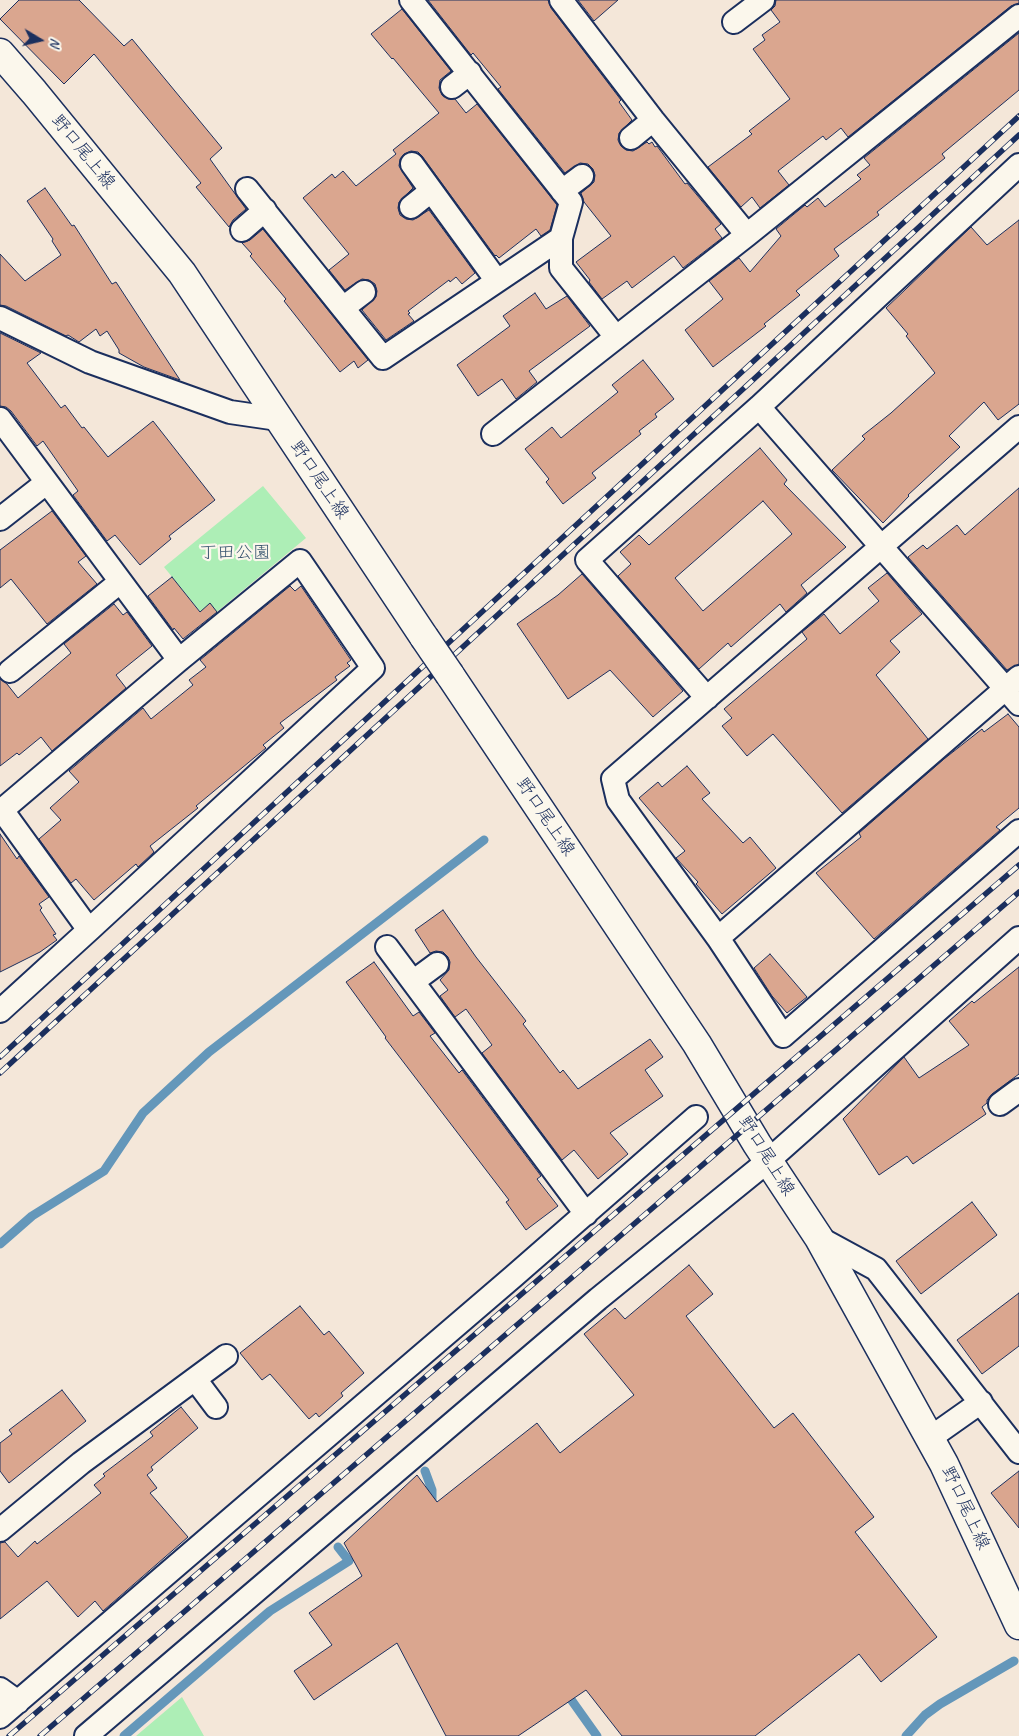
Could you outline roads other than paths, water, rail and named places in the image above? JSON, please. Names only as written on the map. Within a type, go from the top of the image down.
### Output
[{"type":"main road","name":"野口尾上線","points":[[0,53],[182,273],[697,1044],[768,1161],[819,1238],[930,1438],[1019,1625]]},
{"type":"street","points":[[411,0],[572,202],[561,238],[560,268],[616,338]]},
{"type":"street","points":[[734,22],[763,0]]},
{"type":"street","points":[[564,1],[653,120],[747,235]]},
{"type":"street","points":[[492,434],[747,235],[1019,16]]},
{"type":"street","points":[[452,87],[470,73]]},
{"type":"street","points":[[631,138],[653,120]]},
{"type":"street","points":[[412,164],[497,281]]},
{"type":"street","points":[[699,688],[588,560],[759,407],[1019,165]]},
{"type":"street","points":[[562,191],[582,176]]},
{"type":"street","points":[[247,189],[383,358],[561,238]]},
{"type":"street","points":[[411,207],[432,191]]},
{"type":"street","points":[[242,230],[265,210]]},
{"type":"street","points":[[343,308],[364,292]]},
{"type":"street","points":[[0,318],[90,362],[230,412],[278,419]]},
{"type":"street","points":[[718,938],[1015,690],[882,547],[759,407]]},
{"type":"street","points":[[0,419],[179,660]]},
{"type":"street","points":[[1019,428],[882,547],[699,688],[613,779],[618,800],[718,938],[783,1036],[1019,831]]},
{"type":"street","points":[[0,519],[46,483]]},
{"type":"street","points":[[0,1011],[89,930],[373,668],[300,561],[179,660],[2,810],[89,930]]},
{"type":"street","points":[[10,671],[120,582]]},
{"type":"street","points":[[86,1736],[598,1299],[768,1161],[1019,938]]},
{"type":"street","points":[[387,946],[586,1214]]},
{"type":"street","points":[[414,981],[437,964]]},
{"type":"street","points":[[1000,1104],[1019,1090]]},
{"type":"street","points":[[0,1718],[586,1214],[696,1117]]},
{"type":"street","points":[[819,1238],[876,1269],[1019,1452]]},
{"type":"street","points":[[0,1530],[82,1463],[226,1356]]},
{"type":"street","points":[[195,1379],[216,1407]]},
{"type":"street","points":[[930,1438],[981,1402]]},
{"type":"street","points":[[0,1689],[18,1702]]},
{"type":"waterway","points":[[0,1244],[32,1216],[104,1171],[143,1113],[209,1052],[484,840]]},
{"type":"waterway","points":[[425,1471],[432,1490],[432,1504]]},
{"type":"waterway","points":[[124,1736],[270,1611],[349,1561],[338,1547]]},
{"type":"waterway","points":[[906,1736],[925,1715],[940,1704],[1014,1661]]},
{"type":"waterway","points":[[565,1691],[597,1736]]},
{"type":"railway","points":[[0,1057],[1019,116]]},
{"type":"railway","points":[[0,1073],[1019,135]]},
{"type":"railway","points":[[9,1736],[1019,865]]},
{"type":"railway","points":[[40,1736],[1019,892]]},
{"type":"park label","name":"丁田公園","points":[[235,553]]}]
